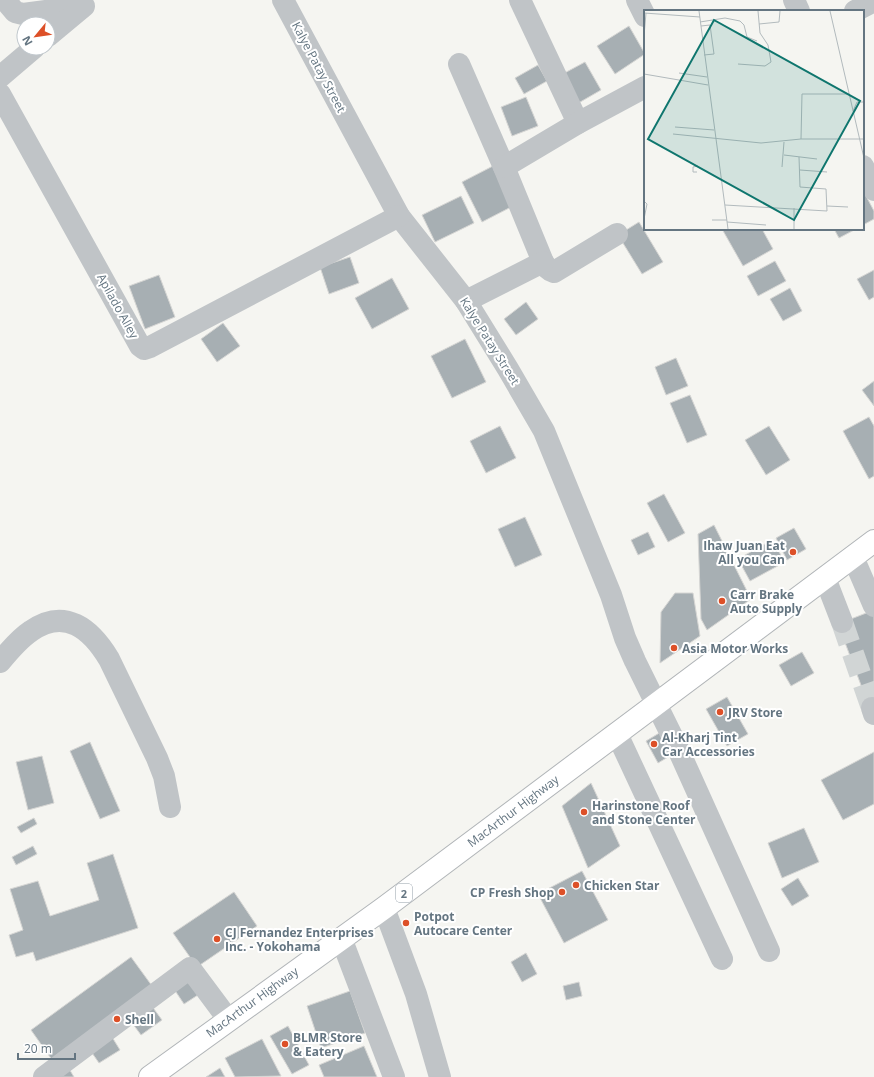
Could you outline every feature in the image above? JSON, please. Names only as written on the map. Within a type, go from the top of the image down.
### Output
[{"type":"highway","name":"MacArthur Highway","points":[[150,1077],[384,908],[874,541]]},
{"type":"street","points":[[5,0],[15,12],[23,14],[85,4]]},
{"type":"street","name":"Kalye Patay Street","points":[[283,0],[399,216],[466,301],[544,431],[611,595],[625,638],[655,704],[674,740],[769,952]]},
{"type":"street","points":[[520,0],[578,123]]},
{"type":"street","points":[[637,0],[644,14]]},
{"type":"street","points":[[794,0],[798,10]]},
{"type":"street","points":[[857,10],[874,1]]},
{"type":"street","points":[[56,29],[85,4]]},
{"type":"street","points":[[0,77],[25,56]]},
{"type":"street","points":[[459,64],[543,262],[550,271],[554,272],[617,234]]},
{"type":"street","points":[[504,167],[578,123],[644,88]]},
{"type":"street","name":"Apilado Alley","points":[[0,94],[140,346],[144,349],[399,216]]},
{"type":"street","points":[[864,168],[874,190]]},
{"type":"street","points":[[466,301],[543,262]]},
{"type":"street","points":[[853,557],[874,606]]},
{"type":"street","points":[[825,578],[842,622]]},
{"type":"street","points":[[0,662],[30,631],[45,623],[58,620],[72,622],[90,634],[101,646],[157,758],[164,776],[170,807]]},
{"type":"street","points":[[616,734],[722,959]]},
{"type":"street","points":[[384,908],[416,994],[440,1077]]},
{"type":"street","points":[[342,938],[394,1077]]},
{"type":"street","points":[[44,1077],[190,968],[228,1020]]},
{"type":"building","points":[[629,26],[644,55],[615,74],[597,46]]},
{"type":"building","points":[[585,62],[601,90],[575,105],[559,76]]},
{"type":"building","points":[[538,65],[547,81],[524,94],[515,78]]},
{"type":"building","points":[[526,97],[538,126],[512,136],[501,107]]},
{"type":"building","points":[[493,166],[513,206],[482,222],[462,182]]},
{"type":"building","points":[[864,194],[874,211],[874,219],[864,224]]},
{"type":"building","points":[[461,196],[474,223],[435,242],[422,215]]},
{"type":"building","points":[[639,222],[663,262],[642,274],[618,235]]},
{"type":"building","points":[[723,230],[763,230],[773,249],[743,266]]},
{"type":"building","points":[[835,230],[854,230],[839,238]]},
{"type":"building","points":[[350,257],[359,283],[329,294],[320,267]]},
{"type":"building","points":[[775,261],[786,281],[758,296],[747,276]]},
{"type":"building","points":[[874,270],[874,297],[869,300],[857,279]]},
{"type":"building","points":[[159,275],[175,317],[145,329],[129,286]]},
{"type":"building","points":[[392,278],[409,309],[372,329],[355,298]]},
{"type":"building","points":[[790,288],[802,311],[783,321],[770,299]]},
{"type":"building","points":[[526,302],[538,319],[516,335],[504,319]]},
{"type":"building","points":[[223,323],[240,346],[217,362],[201,339]]},
{"type":"building","points":[[465,339],[486,382],[452,398],[431,356]]},
{"type":"building","points":[[676,358],[688,386],[666,395],[655,367]]},
{"type":"building","points":[[874,381],[874,406],[862,390]]},
{"type":"building","points":[[690,395],[707,435],[687,443],[670,403]]},
{"type":"building","points":[[869,417],[874,426],[874,476],[869,479],[843,431]]},
{"type":"building","points":[[500,426],[516,458],[486,473],[470,441]]},
{"type":"building","points":[[769,426],[790,460],[766,475],[745,440]]},
{"type":"building","points":[[664,494],[685,533],[668,542],[647,503]]},
{"type":"building","points":[[525,517],[542,555],[515,567],[498,529]]},
{"type":"building","points":[[714,525],[751,599],[707,630],[701,619],[698,534]]},
{"type":"building","points":[[794,528],[806,549],[787,560],[776,538]]},
{"type":"building","points":[[648,532],[655,547],[638,555],[631,540]]},
{"type":"building","points":[[772,540],[785,562],[750,581],[738,559]]},
{"type":"building","points":[[675,593],[693,593],[700,636],[660,663],[661,612]]},
{"type":"building","points":[[874,610],[874,707],[870,709],[838,624]]},
{"type":"building","points":[[802,652],[814,673],[791,686],[779,665]]},
{"type":"building","points":[[727,697],[748,734],[727,746],[706,709]]},
{"type":"building","points":[[661,732],[673,754],[658,763],[646,741]]},
{"type":"building","points":[[90,742],[120,811],[100,819],[70,751]]},
{"type":"building","points":[[874,752],[874,804],[843,820],[821,780]]},
{"type":"building","points":[[42,756],[54,803],[28,810],[16,762]]},
{"type":"building","points":[[591,783],[620,846],[588,868],[562,806]]},
{"type":"building","points":[[34,818],[37,824],[21,833],[17,827]]},
{"type":"building","points":[[804,828],[819,862],[782,878],[768,843]]},
{"type":"building","points":[[33,846],[37,854],[16,865],[12,857]]},
{"type":"building","points":[[113,854],[138,928],[36,961],[33,952],[16,957],[9,935],[23,930],[10,889],[38,881],[50,916],[99,900],[87,863]]},
{"type":"building","points":[[582,871],[608,920],[564,943],[538,894]]},
{"type":"building","points":[[798,878],[809,896],[792,906],[781,889]]},
{"type":"building","points":[[234,892],[257,926],[197,967],[173,933]]},
{"type":"building","points":[[526,953],[537,974],[522,982],[511,962]]},
{"type":"building","points":[[131,957],[155,990],[55,1064],[31,1030]]},
{"type":"building","points":[[189,975],[201,993],[184,1004],[172,986]]},
{"type":"building","points":[[579,982],[582,996],[566,1000],[563,986]]},
{"type":"building","points":[[350,991],[365,1033],[321,1048],[307,1006]]},
{"type":"building","points":[[151,1005],[162,1020],[141,1035],[130,1020]]},
{"type":"building","points":[[288,1026],[309,1065],[292,1074],[270,1036]]},
{"type":"building","points":[[112,1037],[120,1050],[99,1063],[90,1050]]},
{"type":"building","points":[[262,1039],[281,1076],[235,1077],[225,1058]]},
{"type":"building","points":[[364,1046],[377,1077],[324,1077],[319,1065]]},
{"type":"building","points":[[68,1067],[74,1077],[53,1077]]},
{"type":"building","points":[[220,1068],[225,1077],[206,1077]]},
{"type":"tunnel","points":[[842,622],[872,708]]},
{"type":"place","name":"Ihaw Juan Eat All you Can","points":[[793,552]]},
{"type":"place","name":"Carr Brake Auto Supply","points":[[722,601]]},
{"type":"place","name":"Asia Motor Works","points":[[674,648]]},
{"type":"place","name":"JRV Store","points":[[720,712]]},
{"type":"place","name":"Al-Kharj Tint Car Accessories","points":[[654,744]]},
{"type":"place","name":"Harinstone Roof and Stone Center","points":[[584,812]]},
{"type":"place","name":"Chicken Star","points":[[576,885]]},
{"type":"place","name":"CP Fresh Shop","points":[[562,892]]},
{"type":"place","name":"Potpot Autocare Center","points":[[406,923]]},
{"type":"place","name":"CJ Fernandez Enterprises Inc. - Yokohama","points":[[217,939]]},
{"type":"place","name":"Shell","points":[[117,1019]]},
{"type":"place","name":"BLMR Store & Eatery","points":[[285,1044]]}]
